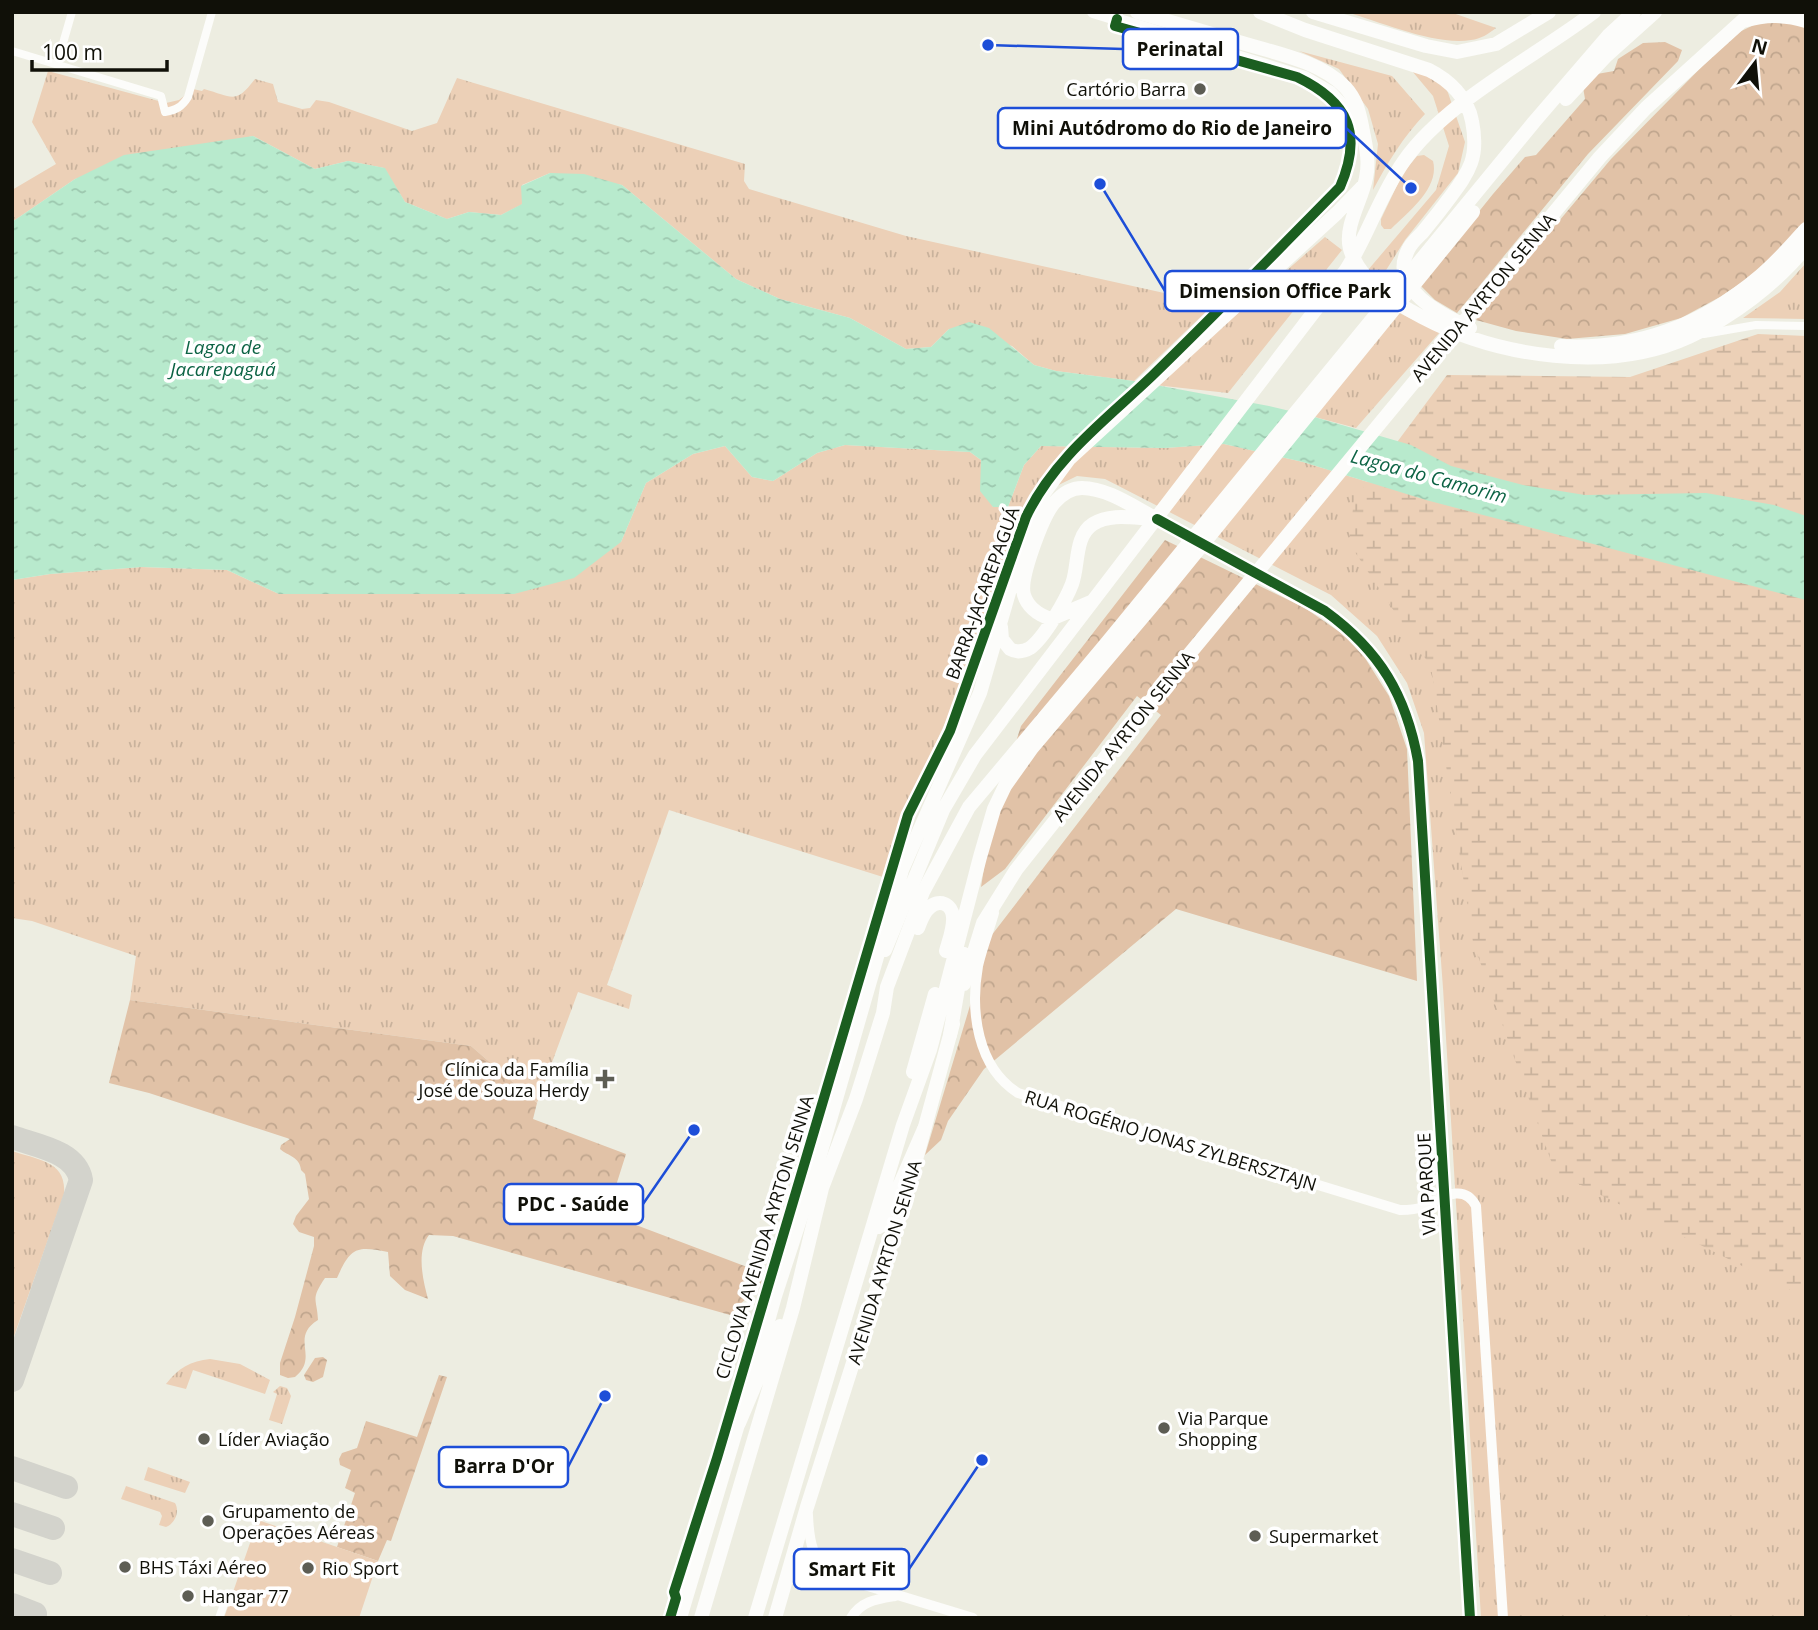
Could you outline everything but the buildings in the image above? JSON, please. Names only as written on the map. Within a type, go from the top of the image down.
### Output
[{"type":"highway","points":[[1137,12],[1148,29]]},
{"type":"highway","points":[[1137,12],[1299,60],[1320,69],[1341,83],[1358,107],[1368,156],[1364,185],[1353,218],[1350,249],[1358,265],[1383,293],[1427,320],[1481,342],[1549,355],[1623,354],[1688,338],[1749,300],[1806,247]]},
{"type":"highway","points":[[1260,12],[1305,30],[1429,70],[1447,80],[1464,100]]},
{"type":"highway","points":[[1313,12],[1441,50],[1465,51],[1496,44],[1549,12]]},
{"type":"highway","points":[[872,976],[943,810],[975,755],[1346,270],[1394,177],[1414,149],[1442,118],[1594,12]]},
{"type":"highway","name":"AVENIDA AYRTON SENNA","points":[[701,1618],[793,1308],[822,1188],[856,1099],[883,1013],[887,986],[911,921],[970,807],[1164,592],[1422,277],[1608,36],[1634,12]]},
{"type":"highway","name":"AVENIDA AYRTON SENNA","points":[[1538,125],[1606,56],[1656,12]]},
{"type":"highway","name":"AVENIDA AYRTON SENNA","points":[[775,1618],[807,1507],[905,1200],[983,923],[1034,846],[1367,437],[1600,157],[1646,108],[1752,12]]},
{"type":"highway","points":[[1738,23],[1771,16],[1806,21]]},
{"type":"highway","points":[[1356,25],[1441,67],[1453,78],[1471,117],[1475,144],[1471,164],[1459,186],[1407,250],[1404,270],[1406,280],[1417,295],[1440,313],[1470,328],[1537,345],[1567,346],[1626,343],[1659,334],[1688,324],[1715,310],[1762,275],[1806,229]]},
{"type":"highway","points":[[680,1618],[811,1186],[888,913],[902,870],[980,693],[1028,527],[1037,507],[1059,471],[1082,447],[1337,213],[1364,185]]},
{"type":"highway","points":[[1093,602],[1051,619],[1036,613],[1028,605],[1024,595],[1024,582],[1047,515],[1054,503],[1067,492],[1082,488],[1098,490],[1157,519]]},
{"type":"highway","points":[[1002,612],[1001,633],[1004,645],[1015,652],[1028,649],[1042,634],[1071,587],[1079,549],[1087,530],[1093,524],[1118,517],[1157,519]]},
{"type":"highway","name":"AVENIDA AYRTON SENNA","points":[[755,1618],[903,1125],[930,1049],[994,809],[1028,745]]},
{"type":"highway","points":[[950,1035],[969,922],[970,891]]},
{"type":"highway","points":[[883,1013],[926,910],[936,903],[946,905],[952,914],[952,927],[914,1068],[903,1125]]},
{"type":"highway","points":[[866,1249],[893,1200],[924,1129]]},
{"type":"highway","points":[[739,1423],[777,1333],[793,1308]]},
{"type":"main road","points":[[1093,12],[1305,77],[1331,92],[1361,124]]},
{"type":"street","points":[[57,64],[72,12]]},
{"type":"street","points":[[12,51],[161,96],[165,112],[177,109],[188,97],[212,12]]},
{"type":"street","points":[[1688,338],[1756,325],[1806,326]]},
{"type":"street","name":"VIA PARQUE","points":[[1157,519],[1325,611],[1351,629],[1370,649],[1396,688],[1409,722],[1415,748],[1470,1618]]},
{"type":"street","name":"RUA ROGÉRIO JONAS ZYLBERSZTAJN","points":[[998,900],[979,964],[976,993],[978,1022],[982,1048],[988,1064],[999,1079],[1013,1090],[1035,1100],[1400,1210],[1412,1210],[1444,1195]]},
{"type":"street","points":[[1429,1204],[1443,1176]]},
{"type":"street","points":[[1445,1209],[1452,1198],[1459,1194]]},
{"type":"street","name":"VIA PARQUE","points":[[1444,1195],[1459,1194],[1471,1198],[1476,1206],[1503,1618]]},
{"type":"street","points":[[807,1507],[809,1533],[816,1558],[828,1572],[842,1579],[973,1618]]},
{"type":"street","points":[[851,1618],[857,1609],[869,1601],[899,1596]]},
{"type":"street","points":[[219,1618],[223,1607]]},
{"type":"green space","points":[[1346,12],[1450,12],[1496,28],[1475,39],[1442,40]]},
{"type":"green space","points":[[1781,20],[1806,26],[1806,223],[1766,266],[1720,297],[1681,318],[1625,334],[1567,339],[1516,331],[1476,320],[1611,159],[1733,35],[1758,23]]},
{"type":"green space","points":[[1665,42],[1682,50],[1678,61],[1588,154],[1457,313],[1435,300],[1420,285],[1525,157],[1536,155],[1585,99],[1583,87],[1597,74],[1614,71],[1618,59],[1643,43]]},
{"type":"green space","points":[[1299,51],[1392,76],[1425,114],[1396,150],[1373,190],[1378,144],[1368,109],[1339,69]]},
{"type":"green space","points":[[1407,65],[1446,87],[1465,142],[1458,173],[1405,240],[1378,283],[1368,270],[1436,190],[1449,146],[1433,96]]},
{"type":"green space","points":[[48,71],[166,103],[179,100],[193,89],[238,96],[255,79],[273,84],[278,102],[302,109],[310,108],[316,100],[329,102],[412,131],[437,123],[457,78],[745,164],[744,181],[749,189],[906,236],[1214,304],[1134,381],[1056,371],[1034,365],[1012,346],[949,329],[931,347],[906,349],[850,318],[780,299],[736,279],[622,185],[550,173],[522,185],[523,204],[501,215],[469,212],[447,219],[405,202],[384,168],[348,161],[315,169],[253,136],[75,179],[12,222],[12,190],[56,164],[32,122]]},
{"type":"green space","points":[[1424,155],[1433,161],[1432,181],[1414,207],[1391,229],[1384,229],[1381,219],[1403,173],[1417,156]]},
{"type":"green space","points":[[1325,237],[1342,250],[1228,393],[1155,385]]},
{"type":"green space","points":[[1806,263],[1806,319],[1743,318],[1780,292]]},
{"type":"green space","points":[[1395,311],[1440,332],[1356,428],[1311,416]]},
{"type":"green space","points":[[1758,334],[1806,336],[1806,1296],[1555,1172],[1473,942],[1431,667],[1349,543],[1354,500],[1447,375],[1630,377]]},
{"type":"green space","points":[[1224,444],[1303,462],[1426,500],[1806,600],[1806,1618],[1481,1618],[1443,988],[1424,733],[1407,683],[1377,636],[1331,595],[1105,479],[1077,476],[1028,500],[950,712],[906,809],[883,877],[669,810],[607,985],[632,995],[629,1009],[578,992],[537,1103],[471,1046],[130,1000],[136,956],[32,921],[12,918],[12,580],[50,574],[141,567],[227,570],[279,594],[621,542],[646,483],[693,454],[725,446],[752,477],[773,481],[817,453],[845,445],[970,452],[981,460],[993,507],[1008,507],[1024,465],[1041,446],[1164,448]]},
{"type":"green space","points":[[1165,540],[1305,608],[1344,635],[1365,658],[1389,696],[1407,749],[1417,981],[1176,909],[984,1069],[948,1121],[941,1140],[925,1155],[991,936],[1161,715],[1137,696],[1005,869],[981,887],[992,818],[1021,726]]},
{"type":"green space","points":[[130,1000],[471,1046],[537,1103],[533,1119],[626,1154],[607,1214],[763,1273],[761,1283],[730,1315],[453,1236],[429,1235],[422,1258],[428,1299],[405,1290],[390,1276],[388,1252],[368,1249],[356,1251],[346,1260],[337,1278],[325,1278],[317,1291],[318,1320],[306,1334],[306,1355],[302,1370],[295,1377],[280,1375],[280,1363],[314,1246],[314,1237],[299,1232],[293,1224],[309,1199],[305,1174],[296,1159],[280,1149],[281,1145],[290,1139],[149,1093],[109,1083]]},
{"type":"green space","points":[[12,1151],[56,1168],[64,1183],[64,1194],[12,1342]]},
{"type":"green space","points":[[323,1357],[327,1360],[323,1377],[313,1382],[306,1380],[304,1375],[315,1358]]},
{"type":"green space","points":[[210,1359],[240,1364],[270,1380],[265,1394],[193,1370],[186,1389],[166,1384],[185,1366]]},
{"type":"green space","points":[[439,1375],[447,1377],[391,1541],[387,1540],[378,1561],[337,1547],[355,1493],[345,1488],[351,1470],[340,1465],[342,1453],[357,1448],[366,1421],[417,1437]]},
{"type":"green space","points":[[280,1386],[287,1388],[291,1396],[282,1424],[269,1420],[277,1394],[273,1392]]},
{"type":"green space","points":[[148,1467],[190,1482],[185,1493],[144,1480]]},
{"type":"green space","points":[[126,1486],[175,1503],[177,1513],[174,1520],[166,1527],[159,1525],[162,1516],[160,1512],[121,1499]]},
{"type":"green space","name":"Rio Sport","points":[[258,1520],[378,1561],[359,1618],[224,1618]]},
{"type":"water","name":"Lagoa de Jacarepaguá","points":[[253,136],[315,169],[348,161],[385,168],[405,202],[447,219],[469,212],[501,215],[522,204],[521,186],[550,173],[584,174],[622,185],[736,279],[780,299],[850,318],[906,349],[931,347],[949,329],[969,322],[989,328],[1034,365],[1056,371],[1134,381],[1311,416],[1411,445],[1451,466],[1523,485],[1585,495],[1706,493],[1774,505],[1806,516],[1806,600],[1426,500],[1303,462],[1224,444],[1164,448],[1041,446],[1024,465],[1008,507],[993,507],[980,491],[981,460],[970,452],[845,445],[817,453],[773,481],[752,477],[725,446],[693,454],[646,483],[621,542],[574,578],[514,594],[279,594],[227,570],[142,567],[50,574],[12,580],[12,222],[75,179],[124,155]]},
{"type":"taxiway","points":[[12,1137],[63,1156],[78,1170],[81,1180],[12,1380]]},
{"type":"taxiway","points":[[12,1468],[66,1487]]},
{"type":"taxiway","points":[[12,1514],[53,1528]]},
{"type":"taxiway","points":[[12,1560],[50,1573]]},
{"type":"taxiway","points":[[12,1605],[35,1614]]},
{"type":"cycle path","name":"BARRA-JACAREPAGUÁ","points":[[670,1618],[676,1598],[674,1592],[717,1458],[908,815],[950,731],[1026,517],[1051,476],[1066,458],[1200,329],[1340,187],[1347,168],[1350,151],[1347,122],[1340,109],[1315,87],[1297,77],[1115,26],[1117,19]]},
{"type":"cycle path","points":[[1157,519],[1325,611],[1344,626],[1361,642],[1388,676],[1413,737],[1418,761],[1470,1618]]},
{"type":"place","name":"Perinatal","points":[[988,45]]},
{"type":"place","name":"Cartório Barra","points":[[1200,89]]},
{"type":"place","name":"Dimension Office Park","points":[[1100,184]]},
{"type":"place","name":"Mini Autódromo do Rio de Janeiro","points":[[1411,188]]},
{"type":"place","name":"Clínica da Família José de Souza Herdy","points":[[605,1079]]},
{"type":"place","name":"PDC - Saúde","points":[[694,1130]]},
{"type":"place","name":"Barra D'Or","points":[[605,1396]]},
{"type":"place","name":"Via Parque Shopping","points":[[1164,1428]]},
{"type":"place","name":"Líder Aviação","points":[[204,1439]]},
{"type":"place","name":"Smart Fit","points":[[982,1460]]},
{"type":"place","name":"Grupamento de Operações Aéreas","points":[[208,1521]]},
{"type":"place","name":"Supermarket","points":[[1255,1536]]},
{"type":"place","name":"BHS Táxi Aéreo","points":[[125,1567]]},
{"type":"place","name":"Rio Sport","points":[[308,1568]]},
{"type":"place","name":"Hangar 77","points":[[188,1596]]},
{"type":"water label","name":"Lagoa do Camorim","points":[[1429,476]]}]
